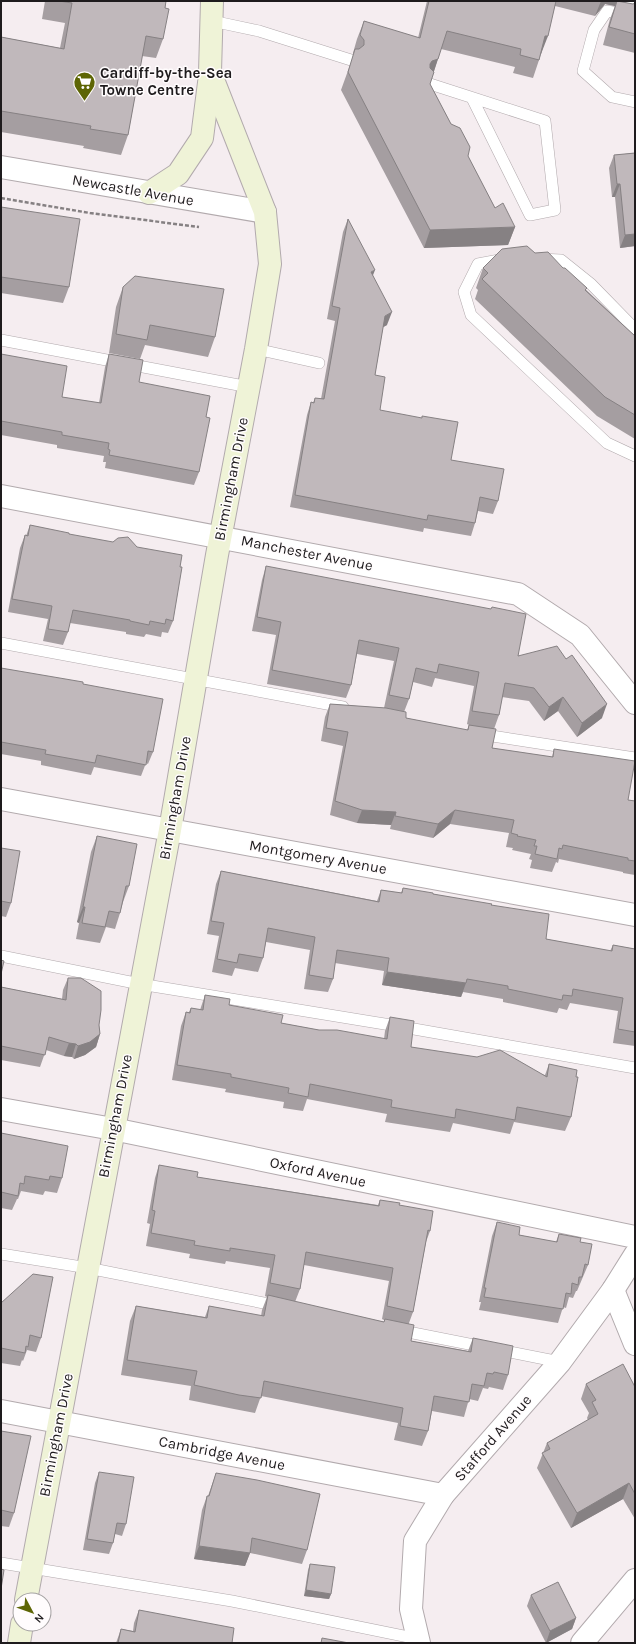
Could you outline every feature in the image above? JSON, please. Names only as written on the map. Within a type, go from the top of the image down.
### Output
[{"type":"main road","name":"Birmingham Drive","points":[[27,1592],[58,1421],[170,830],[220,536],[256,349],[270,264],[265,212],[210,72],[212,11]]},
{"type":"main road","points":[[149,192],[178,174],[202,138],[210,72]]},
{"type":"main road","points":[[18,1643],[20,1632]]},
{"type":"street","name":"Newcastle Avenue","points":[[1,167],[265,212]]},
{"type":"street","name":"Manchester Avenue","points":[[1,496],[220,536],[518,594],[580,636],[635,703]]},
{"type":"street","name":"Montgomery Avenue","points":[[1,799],[635,915]]},
{"type":"street","name":"Oxford Avenue","points":[[1,1109],[113,1129],[635,1237]]},
{"type":"street","name":"Stafford Avenue","points":[[419,1641],[411,1609],[415,1541],[442,1495],[560,1362],[613,1290],[635,1255]]},
{"type":"street","points":[[613,1290],[635,1344]]},
{"type":"street","name":"Cambridge Avenue","points":[[1,1411],[442,1495]]},
{"type":"street","points":[[582,1643],[635,1580]]},
{"type":"lane","points":[[630,1],[626,15],[607,12],[594,30],[583,71],[612,96],[635,102]]},
{"type":"lane","points":[[212,11],[259,31],[351,60]]},
{"type":"lane","points":[[430,84],[545,121],[555,210],[530,215],[472,98]]},
{"type":"lane","points":[[513,258],[478,264],[464,292],[471,315],[607,443],[635,456]]},
{"type":"lane","points":[[527,258],[561,260],[590,284],[635,329]]},
{"type":"lane","points":[[1,340],[249,387]]},
{"type":"lane","points":[[256,349],[319,363]]},
{"type":"lane","points":[[1,643],[357,710]]},
{"type":"lane","points":[[467,732],[635,758]]},
{"type":"lane","points":[[1,956],[140,984],[397,1026],[635,1068]]},
{"type":"lane","points":[[1,1254],[88,1268],[289,1308]]},
{"type":"lane","points":[[389,1328],[560,1362]]},
{"type":"lane","points":[[1,1563],[232,1601],[419,1641]]},
{"type":"path","points":[[1,198],[90,213],[204,228]]},
{"type":"building","points":[[59,1],[166,1],[165,8],[169,9],[163,39],[146,36],[128,135],[90,129],[91,126],[1,111],[1,37],[64,49],[72,3]]},
{"type":"building","points":[[429,1],[556,1],[548,36],[545,36],[539,60],[520,55],[521,49],[447,31],[438,59],[432,61],[430,64],[430,68],[434,72],[430,84],[451,124],[460,128],[470,147],[468,156],[495,208],[503,203],[515,227],[430,230],[348,72],[355,49],[359,49],[364,45],[364,40],[360,35],[364,21],[420,38]]},
{"type":"building","points":[[617,1],[633,4],[635,3],[635,34],[609,27]]},
{"type":"building","points":[[635,153],[635,234],[625,235],[620,184],[617,184],[614,155]]},
{"type":"building","points":[[1,207],[80,219],[69,287],[1,277]]},
{"type":"building","points":[[348,219],[375,270],[371,272],[392,312],[385,316],[375,375],[385,377],[380,410],[422,418],[422,416],[458,422],[451,460],[504,469],[498,501],[480,497],[475,523],[428,515],[427,520],[295,495],[311,402],[314,403],[315,398],[324,399],[340,308],[332,306]]},
{"type":"building","points":[[527,246],[535,253],[548,252],[563,268],[565,268],[587,288],[585,290],[635,336],[635,415],[605,397],[482,279],[488,273],[483,268],[502,249]]},
{"type":"building","points":[[135,276],[224,289],[215,337],[150,325],[147,340],[116,334],[123,287]]},
{"type":"building","points":[[1,354],[67,366],[62,397],[101,403],[109,354],[143,360],[139,382],[210,396],[206,417],[210,418],[199,472],[109,455],[109,443],[62,435],[62,432],[1,421]]},
{"type":"building","points":[[30,525],[113,542],[118,538],[128,537],[137,547],[182,555],[180,567],[182,567],[173,621],[166,619],[165,624],[150,621],[149,625],[130,620],[73,610],[68,632],[48,629],[52,606],[12,599],[25,535],[28,536]]},
{"type":"building","points":[[266,566],[491,609],[492,607],[526,614],[518,656],[557,646],[566,659],[572,655],[607,704],[582,723],[563,697],[549,707],[534,688],[505,683],[499,715],[472,711],[479,672],[439,664],[437,673],[416,668],[409,699],[389,695],[399,648],[359,640],[351,685],[272,670],[281,622],[257,617]]},
{"type":"building","points":[[1,668],[83,682],[83,684],[163,699],[153,752],[148,751],[146,765],[97,755],[95,763],[45,754],[46,750],[1,742]]},
{"type":"building","points":[[330,704],[386,708],[406,712],[406,718],[468,730],[469,725],[496,729],[492,748],[553,757],[554,749],[635,761],[628,800],[635,801],[635,861],[628,860],[628,858],[563,845],[562,849],[559,848],[557,859],[535,854],[537,846],[534,846],[536,840],[517,836],[518,835],[511,833],[514,820],[455,810],[438,824],[395,816],[396,812],[362,810],[335,801],[348,732],[326,728]]},
{"type":"building","points":[[97,836],[137,844],[129,886],[126,886],[120,913],[109,911],[105,927],[82,923],[85,907],[83,907]]},
{"type":"building","points":[[1,848],[20,851],[11,903],[1,901]]},
{"type":"building","points":[[221,871],[379,902],[381,890],[402,893],[403,888],[492,904],[491,905],[549,914],[546,939],[612,951],[613,945],[635,949],[635,1032],[618,1029],[623,998],[573,989],[572,996],[563,995],[562,1000],[508,989],[508,986],[467,979],[466,983],[387,972],[389,958],[337,950],[333,979],[309,975],[315,937],[268,928],[263,958],[239,954],[237,963],[217,959],[224,923],[211,921]]},
{"type":"building","points":[[1,960],[4,961],[1,974]]},
{"type":"building","points":[[68,978],[81,978],[101,991],[99,1025],[100,1034],[90,1042],[78,1046],[76,1044],[49,1037],[45,1055],[1,1046],[1,987],[66,1000]]},
{"type":"building","points":[[205,995],[230,999],[229,1005],[283,1015],[281,1023],[319,1030],[337,1030],[387,1039],[390,1017],[414,1021],[411,1047],[477,1057],[500,1050],[547,1077],[549,1064],[577,1070],[576,1077],[578,1077],[571,1117],[517,1107],[515,1120],[456,1109],[455,1118],[391,1107],[392,1100],[310,1084],[308,1097],[288,1093],[289,1088],[231,1077],[231,1074],[177,1065],[186,1012],[190,1013],[191,1008],[203,1010]]},
{"type":"building","points":[[1,1133],[68,1146],[62,1178],[50,1176],[49,1180],[25,1176],[24,1184],[20,1183],[18,1196],[1,1192]]},
{"type":"building","points":[[159,1165],[198,1172],[197,1177],[379,1206],[380,1200],[433,1211],[430,1231],[428,1230],[413,1312],[387,1306],[393,1268],[306,1252],[300,1289],[270,1283],[275,1255],[230,1248],[230,1251],[194,1245],[195,1241],[151,1233],[155,1211],[152,1210]]},
{"type":"building","points":[[497,1222],[520,1227],[519,1235],[557,1242],[559,1234],[581,1238],[580,1242],[592,1244],[588,1265],[585,1264],[582,1277],[579,1277],[578,1285],[572,1283],[571,1294],[566,1293],[563,1309],[484,1297],[486,1288],[484,1288]]},
{"type":"building","points":[[33,1274],[53,1277],[41,1338],[30,1335],[28,1347],[26,1346],[25,1353],[1,1348],[1,1303]]},
{"type":"building","points":[[268,1295],[384,1322],[385,1319],[414,1325],[411,1341],[471,1352],[473,1338],[513,1346],[508,1375],[494,1372],[493,1374],[487,1373],[484,1386],[472,1384],[469,1402],[434,1396],[428,1431],[400,1426],[403,1408],[264,1381],[261,1398],[239,1395],[194,1385],[197,1371],[127,1360],[136,1306],[207,1318],[209,1306],[264,1316]]},
{"type":"building","points":[[623,1364],[635,1387],[635,1494],[629,1483],[577,1513],[542,1453],[550,1449],[547,1443],[598,1414],[592,1402],[596,1400],[586,1384]]},
{"type":"building","points":[[1,1431],[31,1436],[14,1513],[1,1510]]},
{"type":"building","points":[[99,1472],[134,1477],[126,1524],[117,1523],[113,1543],[87,1539]]},
{"type":"building","points":[[216,1473],[257,1480],[320,1494],[307,1550],[252,1538],[250,1553],[199,1546],[207,1496],[209,1496]]},
{"type":"building","points":[[310,1564],[335,1567],[331,1594],[306,1590]]},
{"type":"building","points":[[1,1569],[4,1570],[1,1589]]},
{"type":"building","points":[[558,1582],[576,1618],[550,1631],[531,1595]]},
{"type":"building","points":[[139,1610],[234,1628],[232,1643],[118,1643],[121,1629],[135,1632]]},
{"type":"building","points":[[322,1638],[349,1643],[321,1643]]},
{"type":"place","name":"Cardiff-by-the-Sea Towne Centre","points":[[85,102]]}]
